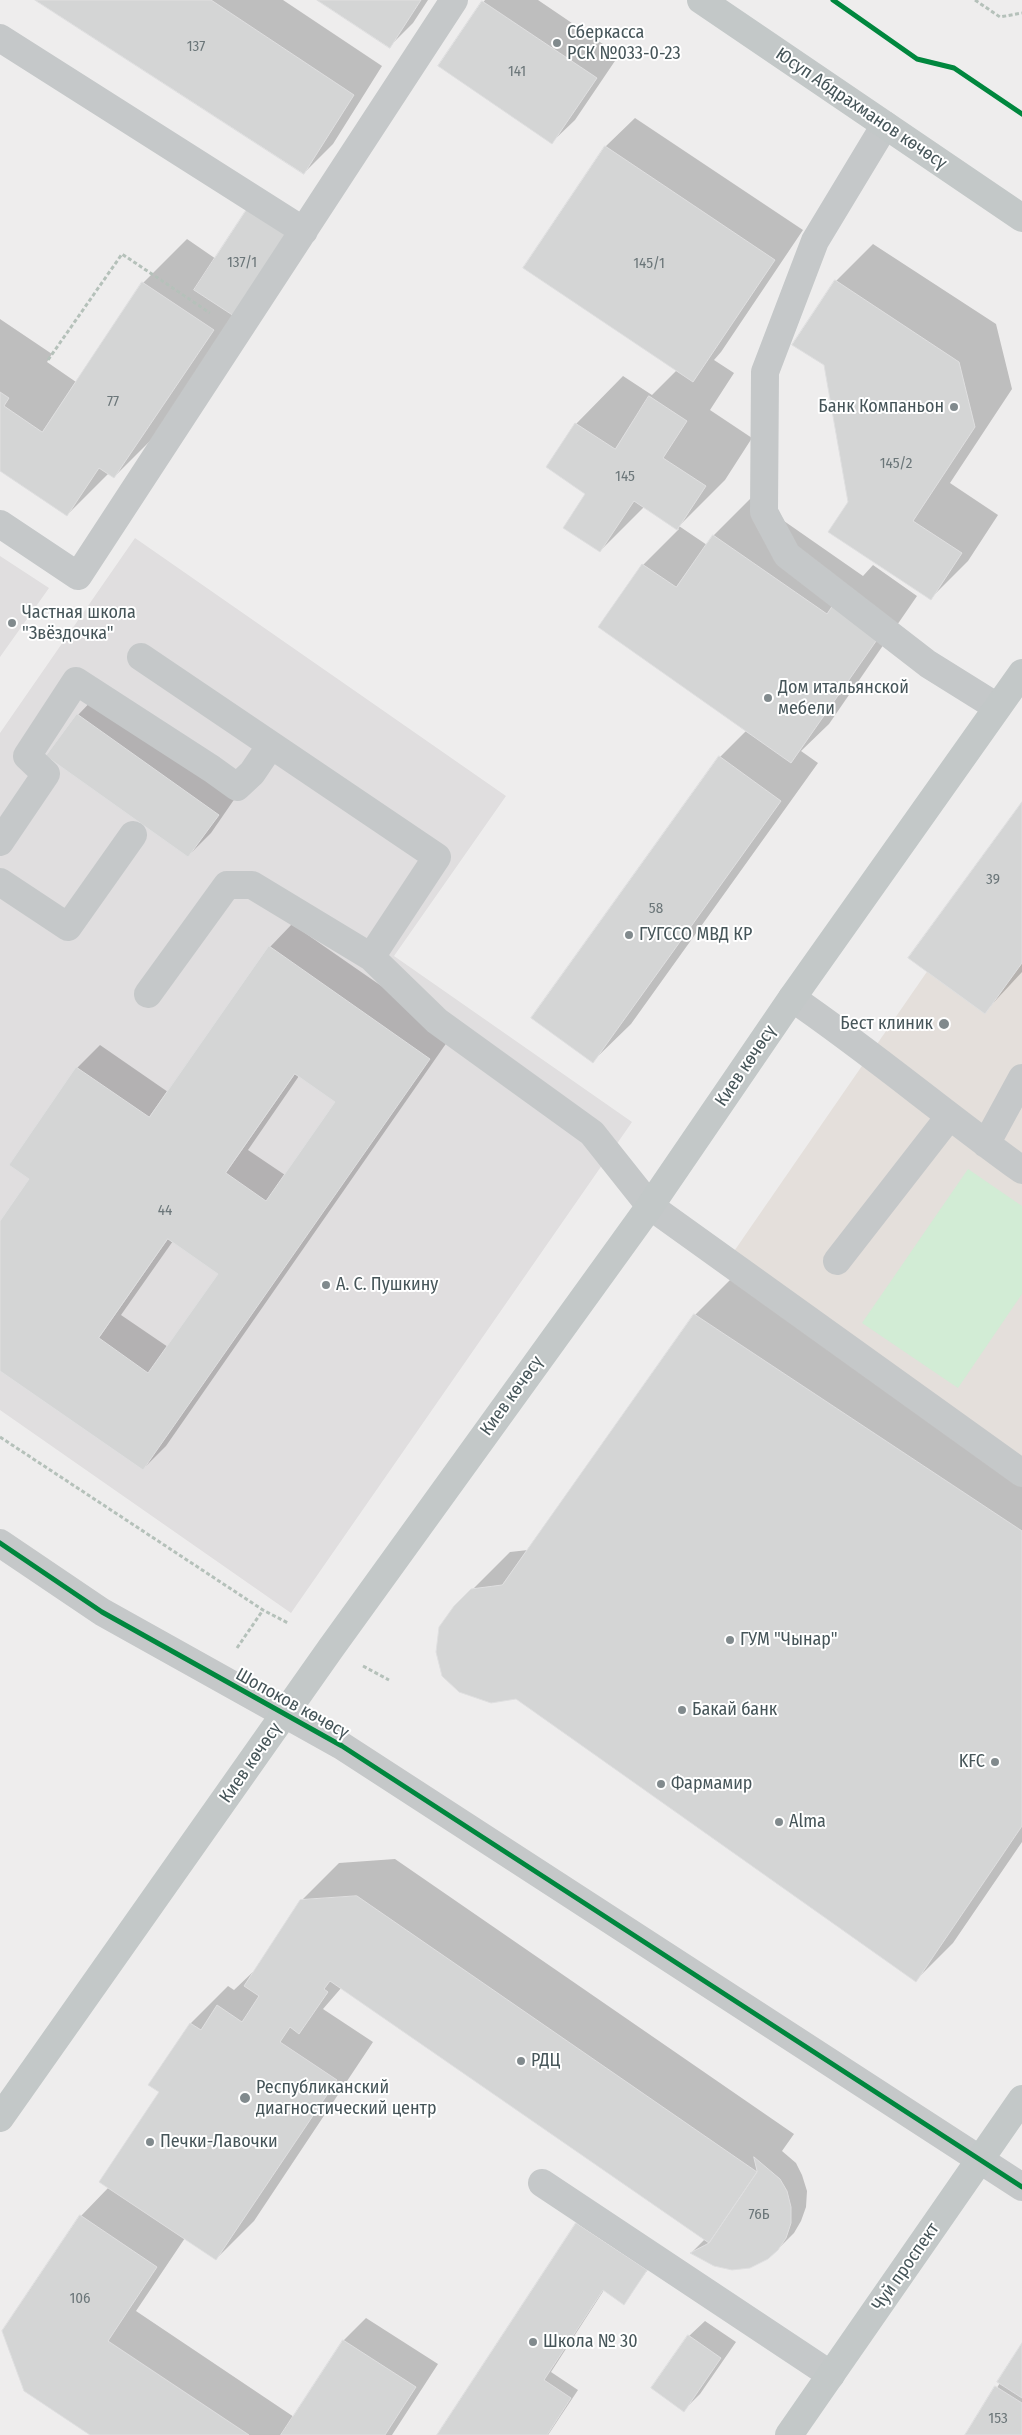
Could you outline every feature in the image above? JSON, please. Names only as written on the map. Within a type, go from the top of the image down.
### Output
[{"type":"main road","name":"Юсуп Абдрахманов көчөсү","points":[[701,0],[1022,218]]},
{"type":"main road","name":"Киев көчөсү","points":[[0,2118],[284,1716],[650,1206],[792,998],[1022,672]]},
{"type":"main road","name":"Чуй проспект","points":[[789,2435],[1022,2099]]},
{"type":"street","points":[[0,524],[78,576],[454,0]]},
{"type":"street","points":[[0,38],[304,231]]},
{"type":"street","points":[[885,125],[815,241],[765,372],[764,512],[787,555],[928,664],[997,707]]},
{"type":"street","points":[[141,657],[437,857],[371,957]]},
{"type":"street","points":[[0,842],[46,774],[27,756],[76,681],[237,787],[252,773],[271,745]]},
{"type":"street","points":[[0,882],[68,926],[133,835]]},
{"type":"street","points":[[148,994],[227,885],[252,885],[371,957],[437,1021],[592,1133],[650,1206],[1022,1473]]},
{"type":"street","points":[[792,998],[847,1036],[949,1117],[1022,1170]]},
{"type":"street","points":[[986,1144],[1022,1078]]},
{"type":"street","points":[[837,1260],[949,1117]]},
{"type":"street","name":"Шопоков көчөсү","points":[[0,1543],[102,1612],[284,1716],[342,1746],[1022,2187]]},
{"type":"street","points":[[542,2183],[830,2375]]},
{"type":"path","points":[[975,0],[1000,17],[1022,13]]},
{"type":"path","points":[[48,360],[122,254],[238,332]]},
{"type":"path","points":[[0,1437],[264,1610],[288,1623]]},
{"type":"path","points":[[233,1654],[264,1610]]},
{"type":"path","points":[[363,1666],[389,1680]]},
{"type":"shaded area","points":[[135,538],[506,796],[394,956],[632,1122],[291,1613],[0,1410],[0,733]]},
{"type":"shaded area","name":"Частная школа \"Звёздочка\"","points":[[0,556],[49,588],[0,657]]},
{"type":"shaded area","points":[[1022,834],[1022,1457],[728,1260]]},
{"type":"green space","points":[[968,1169],[1022,1206],[1022,1294],[958,1388],[862,1323]]},
{"type":"building","points":[[35,0],[211,0],[354,95],[304,174]]},
{"type":"building","points":[[317,0],[421,0],[390,48]]},
{"type":"building","points":[[482,1],[597,78],[552,144],[438,66]]},
{"type":"building","points":[[605,146],[775,260],[693,382],[523,268]]},
{"type":"building","points":[[247,209],[290,237],[237,318],[194,290]]},
{"type":"building","points":[[835,280],[959,362],[975,427],[913,521],[962,553],[931,600],[828,532],[848,502],[824,365],[792,345]]},
{"type":"building","points":[[142,282],[214,330],[114,478],[99,468],[67,516],[0,471],[0,392],[9,398],[4,406],[42,432]]},
{"type":"building","points":[[649,396],[687,421],[663,458],[706,486],[677,530],[634,501],[600,552],[563,528],[585,494],[546,467],[575,423],[615,449]]},
{"type":"building","name":"Дом итальянской мебели","points":[[713,535],[827,614],[835,602],[881,634],[791,763],[598,627],[642,564],[676,587]]},
{"type":"building","points":[[77,714],[219,815],[188,857],[46,756]]},
{"type":"building","points":[[719,756],[781,801],[593,1063],[531,1018]]},
{"type":"building","points":[[1022,802],[1022,963],[985,1014],[908,958]]},
{"type":"building","points":[[269,946],[430,1059],[143,1470],[0,1371],[0,1221],[29,1179],[9,1165],[76,1067],[149,1117]],"holes":[[[295,1074],[335,1102],[266,1201],[226,1173]],[[168,1239],[218,1274],[148,1373],[99,1338]]]},
{"type":"building","name":"ГУМ \"Чынар\"","points":[[694,1314],[1022,1531],[1022,1826],[916,1982],[516,1699],[491,1703],[459,1692],[442,1676],[436,1652],[439,1627],[454,1606],[471,1589],[502,1585]]},
{"type":"building","name":"РДЦ","points":[[357,1896],[757,2172],[709,2243],[330,1981],[324,1989],[328,1992],[299,2034],[290,2027],[280,2042],[337,2080],[216,2260],[99,2182],[159,2092],[148,2085],[190,2023],[201,2030],[217,2005],[242,2022],[259,1996],[244,1986],[300,1900]]},
{"type":"building","points":[[754,2157],[780,2179],[787,2191],[791,2207],[791,2223],[786,2238],[778,2250],[768,2259],[750,2268],[732,2270],[714,2266],[690,2253],[709,2243],[757,2172]]},
{"type":"building","points":[[80,2215],[157,2267],[108,2341],[249,2435],[90,2435],[24,2391],[2,2331]]},
{"type":"building","name":"Школа № 30","points":[[576,2223],[647,2270],[624,2305],[603,2290],[544,2380],[571,2398],[547,2435],[437,2435]]},
{"type":"building","points":[[688,2335],[721,2358],[684,2412],[651,2388]]},
{"type":"building","points":[[343,2340],[416,2387],[385,2435],[281,2435]]},
{"type":"building","points":[[1022,2343],[1022,2398],[997,2382]]},
{"type":"building","points":[[995,2386],[1022,2403],[1022,2435],[965,2435]]},
{"type":"cycle path","points":[[833,0],[917,59],[954,68],[1022,114]]},
{"type":"cycle path","points":[[0,1543],[102,1612],[342,1746],[1022,2187]]},
{"type":"place","name":"Сберкасса РСК №033-0-23","points":[[557,43]]},
{"type":"place","name":"Банк Компаньон","points":[[954,407]]},
{"type":"place","name":"Частная школа \"Звёздочка\"","points":[[12,623]]},
{"type":"place","name":"Дом итальянской мебели","points":[[768,698]]},
{"type":"place","name":"ГУГССО МВД КР","points":[[629,935]]},
{"type":"place","name":"Бест клиник","points":[[944,1024]]},
{"type":"place","name":"А. С. Пушкину","points":[[326,1285]]},
{"type":"place","name":"ГУМ \"Чынар\"","points":[[730,1640]]},
{"type":"place","name":"Бакай банк","points":[[682,1710]]},
{"type":"place","name":"KFC","points":[[995,1762]]},
{"type":"place","name":"Фармамир","points":[[661,1784]]},
{"type":"place","name":"Alma","points":[[779,1822]]},
{"type":"place","name":"РДЦ","points":[[521,2061]]},
{"type":"place","name":"Республиканский диагностический центр","points":[[245,2098]]},
{"type":"place","name":"Печки-Лавочки","points":[[150,2142]]},
{"type":"place","name":"Школа № 30","points":[[533,2342]]}]
